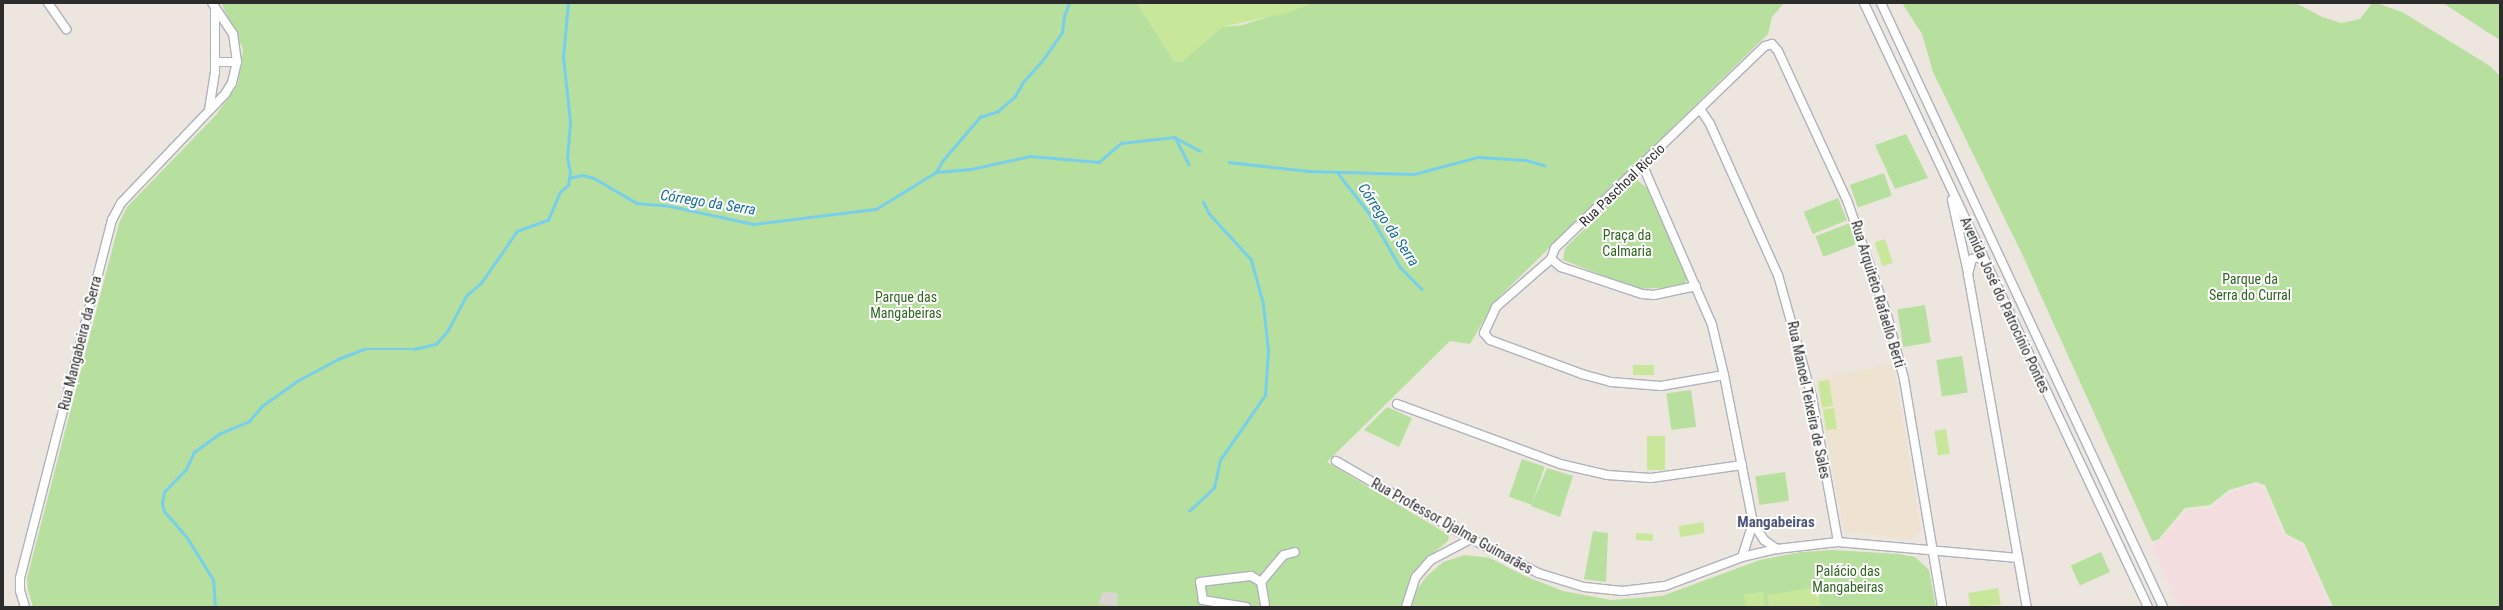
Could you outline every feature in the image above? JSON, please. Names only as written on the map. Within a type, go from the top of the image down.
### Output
[{"type":"street","points":[[48,3],[66,29]]},
{"type":"street","name":"Avenida José do Patrocínio Pontes","points":[[1864,3],[1950,189],[2148,607]]},
{"type":"street","name":"Avenida José do Patrocínio Pontes","points":[[1881,3],[2164,607]]},
{"type":"street","name":"Rua Mangabeira da Serra","points":[[209,111],[216,62],[213,5]]},
{"type":"street","name":"Rua Mangabeira da Serra","points":[[25,607],[20,591],[20,578],[112,220],[121,203],[209,111],[232,83],[237,62],[233,34],[213,5]]},
{"type":"street","name":"Rua Paschoal Riccio","points":[[1724,374],[1661,386],[1611,382],[1582,374],[1490,340],[1484,333],[1496,307],[1550,259],[1555,248],[1643,166],[1766,46],[1772,44]]},
{"type":"street","name":"Rua Arquiteto Rafaello Berti","points":[[1772,44],[1778,51],[1847,200],[1885,308],[1904,379],[1942,607]]},
{"type":"street","points":[[216,62],[237,62]]},
{"type":"street","name":"Rua Manoel Teixeira de Sales","points":[[1700,109],[1710,124],[1780,282],[1812,397],[1838,542]]},
{"type":"street","points":[[1643,166],[1712,325],[1724,374],[1752,522],[1764,540],[1776,549]]},
{"type":"street","points":[[1950,189],[1965,267],[1968,274],[2027,607]]},
{"type":"street","points":[[1968,274],[1972,260],[1978,257],[1984,261]]},
{"type":"street","points":[[1550,259],[1561,267],[1642,294],[1654,295],[1696,286]]},
{"type":"street","points":[[1397,404],[1560,464],[1607,475],[1651,478],[1742,465]]},
{"type":"street","name":"Rua Professor Djalma Guimarães","points":[[1336,462],[1471,539],[1538,573],[1584,587],[1622,590],[1665,586],[1742,557],[1776,549],[1838,542],[2018,558]]},
{"type":"street","points":[[1742,557],[1752,522]]},
{"type":"street","points":[[1406,607],[1416,577],[1431,560],[1471,539]]},
{"type":"street","points":[[1261,582],[1284,555],[1295,552]]},
{"type":"street","points":[[1246,607],[1203,600],[1200,582],[1251,576],[1261,582],[1268,606],[1256,607]]},
{"type":"shaded area","points":[[1893,364],[1921,531],[1910,540],[1844,531],[1816,379]]},
{"type":"shaded area","points":[[2256,485],[2264,488],[2283,534],[2303,546],[2330,607],[2180,607],[2152,548],[2188,510],[2212,508],[2231,492]]},
{"type":"shaded area","points":[[1103,592],[1118,593],[1117,606],[1120,607],[1098,604]]},
{"type":"green space","name":"Parque das Mangabeiras","points":[[221,3],[1137,3],[1174,61],[1181,62],[1222,27],[1242,25],[1313,3],[1784,3],[1772,17],[1768,34],[1495,301],[1470,344],[1450,341],[1327,462],[1449,535],[1448,541],[1425,560],[1412,574],[1401,607],[33,607],[28,590],[27,578],[119,223],[127,207],[216,115],[238,84],[243,49]]},
{"type":"green space","points":[[1137,3],[1313,3],[1287,13],[1222,27],[1181,62],[1174,61]]},
{"type":"green space","name":"Parque da Serra do Curral","points":[[1902,3],[2296,3],[2322,17],[2341,23],[2360,19],[2372,3],[2377,3],[2404,13],[2490,66],[2500,76],[2500,607],[2333,607],[2304,543],[2286,534],[2265,485],[2256,482],[2229,490],[2210,505],[2185,508],[2158,540],[2152,541],[2023,256],[1933,72],[1922,34]]},
{"type":"green space","points":[[2443,3],[2500,3],[2500,40],[2484,30]]},
{"type":"green space","points":[[1906,134],[1928,178],[1895,189],[1875,145]]},
{"type":"green space","points":[[1884,173],[1892,196],[1858,207],[1850,185]]},
{"type":"green space","name":"Praça da Calmaria","points":[[1637,180],[1647,188],[1687,278],[1686,282],[1679,287],[1637,289],[1563,260],[1565,248],[1633,181]]},
{"type":"green space","points":[[1838,198],[1847,220],[1813,234],[1804,212]]},
{"type":"green space","points":[[1850,223],[1858,244],[1823,257],[1815,236]]},
{"type":"green space","points":[[1885,239],[1893,263],[1882,266],[1875,242]]},
{"type":"green space","points":[[1925,305],[1931,343],[1903,347],[1897,309]]},
{"type":"green space","points":[[1962,356],[1968,393],[1942,397],[1936,360]]},
{"type":"green space","points":[[1633,365],[1654,365],[1654,375],[1633,375]]},
{"type":"green space","points":[[1829,380],[1833,406],[1822,407],[1818,382]]},
{"type":"green space","points":[[1691,390],[1696,427],[1671,430],[1666,393]]},
{"type":"green space","points":[[1387,407],[1412,418],[1399,447],[1364,430]]},
{"type":"green space","points":[[1834,408],[1837,429],[1826,430],[1823,410]]},
{"type":"green space","points":[[1946,429],[1950,454],[1938,456],[1934,431]]},
{"type":"green space","points":[[1647,436],[1665,436],[1665,470],[1647,470]]},
{"type":"green space","points":[[1522,459],[1545,467],[1532,505],[1509,497]]},
{"type":"green space","points":[[1547,468],[1573,476],[1560,517],[1531,506]]},
{"type":"green space","points":[[1785,472],[1789,501],[1759,505],[1755,476]]},
{"type":"green space","points":[[1703,522],[1705,533],[1680,537],[1678,526]]},
{"type":"green space","points":[[1593,531],[1608,533],[1606,582],[1584,579]]},
{"type":"green space","points":[[1636,533],[1653,534],[1653,541],[1636,540]]},
{"type":"green space","name":"Palácio das Mangabeiras","points":[[1833,550],[1899,554],[1915,557],[1929,570],[1936,607],[1411,607],[1418,588],[1426,577],[1443,562],[1465,555],[1490,558],[1525,576],[1563,591],[1611,600],[1662,596],[1760,560],[1801,552]]},
{"type":"green space","points":[[2101,552],[2110,572],[2080,586],[2071,565]]},
{"type":"green space","points":[[1818,587],[1821,607],[1769,607],[1767,595]]},
{"type":"green space","points":[[1998,588],[2001,605],[1970,607],[1968,593]]},
{"type":"green space","points":[[1763,592],[1765,607],[1746,607],[1744,594]]},
{"type":"waterway","name":"Córrego da Serra","points":[[215,607],[213,580],[187,538],[164,512],[162,504],[164,492],[186,469],[194,452],[219,434],[249,421],[262,406],[297,381],[338,359],[364,349],[414,349],[436,344],[448,330],[467,295],[481,283],[517,231],[548,220],[560,192],[568,185],[570,172],[567,158],[570,122],[563,57],[568,3]]},
{"type":"waterway","name":"Córrego da Serra","points":[[569,178],[582,175],[594,178],[637,203],[670,206],[753,224],[876,209],[936,172],[943,160],[980,117],[998,111],[1015,96],[1023,82],[1042,61],[1062,32],[1064,16],[1069,3]]},
{"type":"waterway","name":"Córrego da Serra","points":[[936,172],[971,169],[1030,156],[1099,162],[1121,143],[1175,137],[1189,165]]},
{"type":"waterway","name":"Córrego da Serra","points":[[1176,138],[1200,151]]},
{"type":"waterway","name":"Córrego da Serra","points":[[1229,162],[1308,171],[1414,174],[1478,157],[1526,160],[1544,165]]},
{"type":"waterway","name":"Córrego da Serra","points":[[1337,172],[1369,213],[1400,267],[1422,289]]},
{"type":"waterway","name":"Córrego da Serra","points":[[1189,511],[1214,488],[1220,460],[1265,395],[1268,351],[1263,304],[1251,260],[1209,214],[1203,202]]},
{"type":"district","name":"Mangabeiras","points":[[1776,523]]}]
